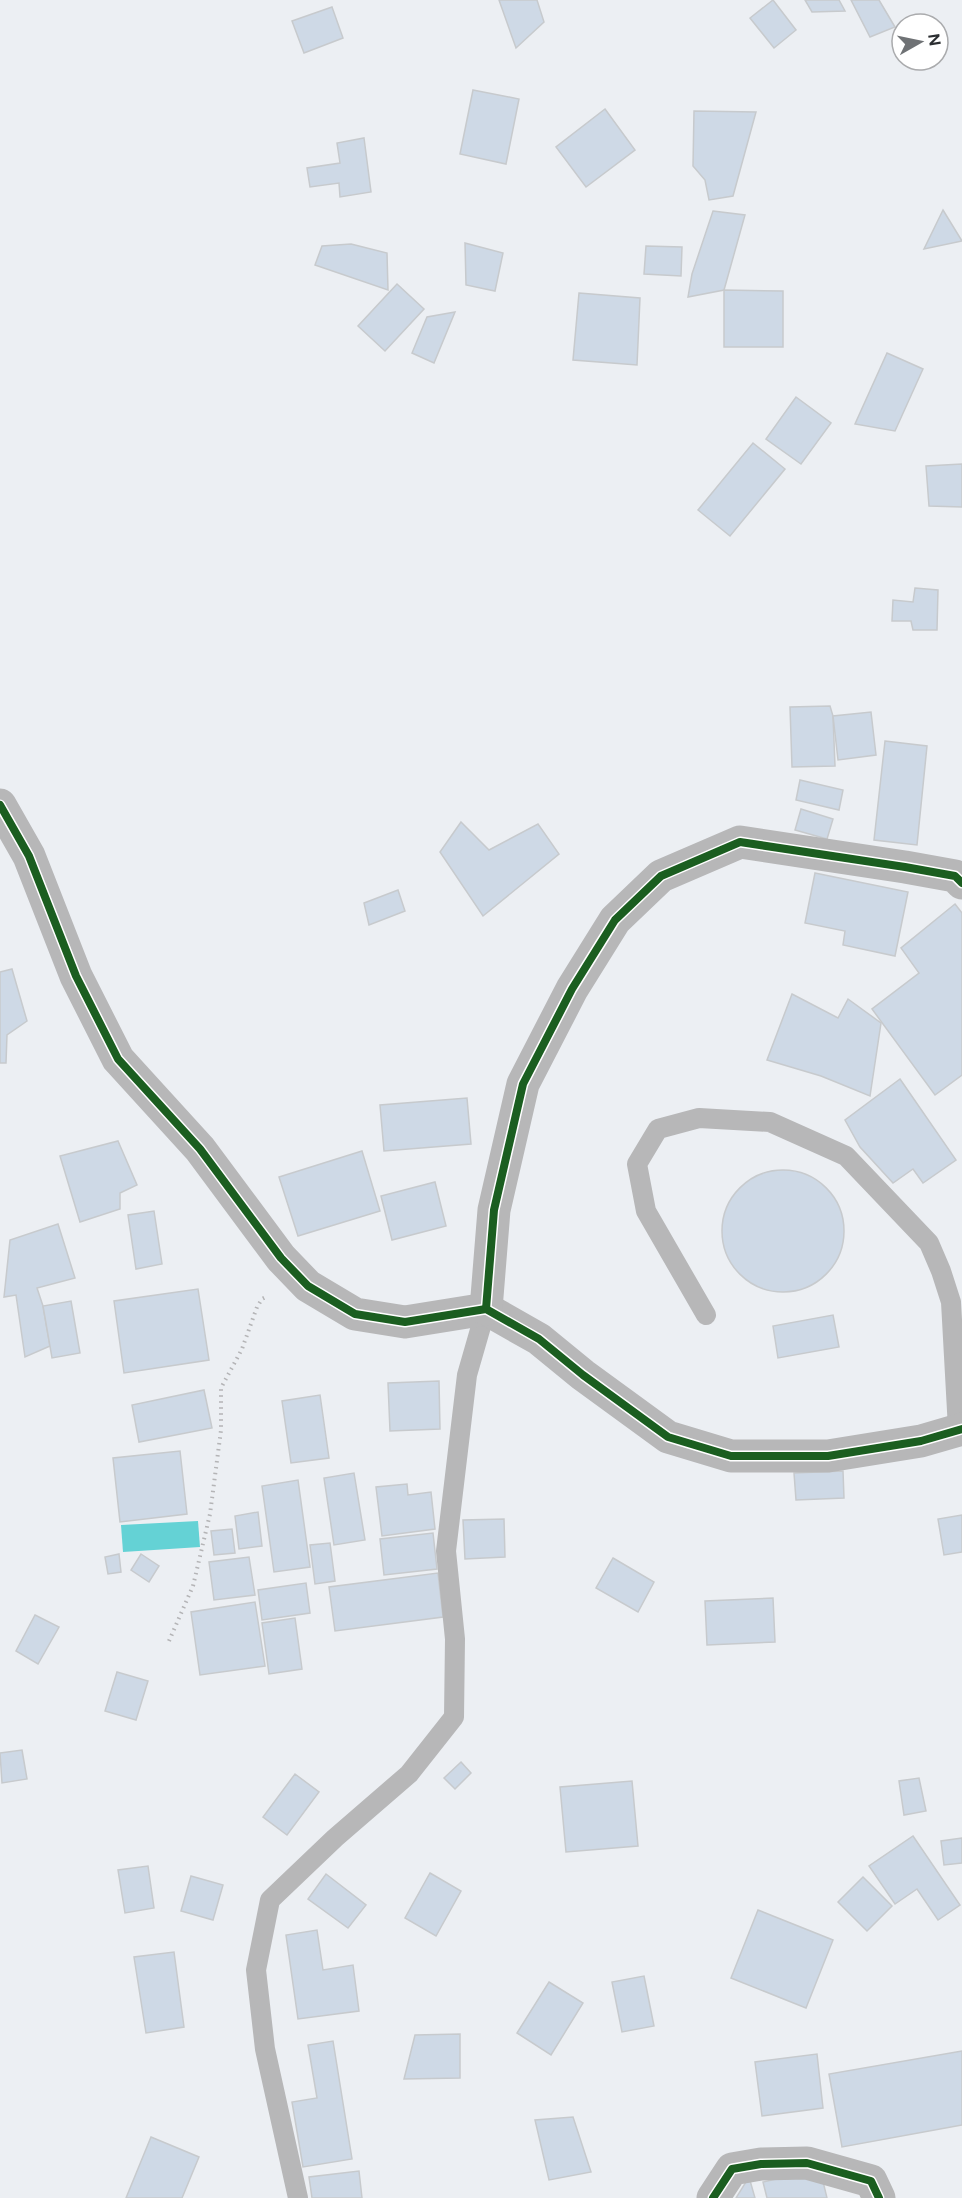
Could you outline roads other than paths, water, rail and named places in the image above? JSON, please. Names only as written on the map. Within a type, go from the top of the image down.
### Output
[{"type":"street","points":[[0,806],[29,856],[76,976],[118,1059],[200,1149],[281,1258],[308,1286],[355,1314],[405,1322],[486,1308],[539,1339],[583,1375],[668,1437],[731,1456],[828,1456],[921,1441],[960,1429]]},
{"type":"street","points":[[486,1308],[494,1210],[523,1084],[572,989],[615,920],[661,876],[740,842],[955,876],[962,883]]},
{"type":"street","points":[[713,2198],[732,2169],[761,2164],[807,2163],[871,2181],[879,2198]]},
{"type":"lane","points":[[706,1315],[646,1211],[637,1164],[658,1129],[699,1118],[770,1122],[846,1155],[929,1243],[951,1302],[960,1429]]},
{"type":"lane","points":[[298,2198],[265,2049],[256,1970],[270,1900],[335,1838],[409,1774],[454,1717],[455,1639],[446,1551],[466,1375],[486,1308]]},
{"type":"water","points":[[198,1521],[200,1547],[123,1552],[121,1525]]}]
